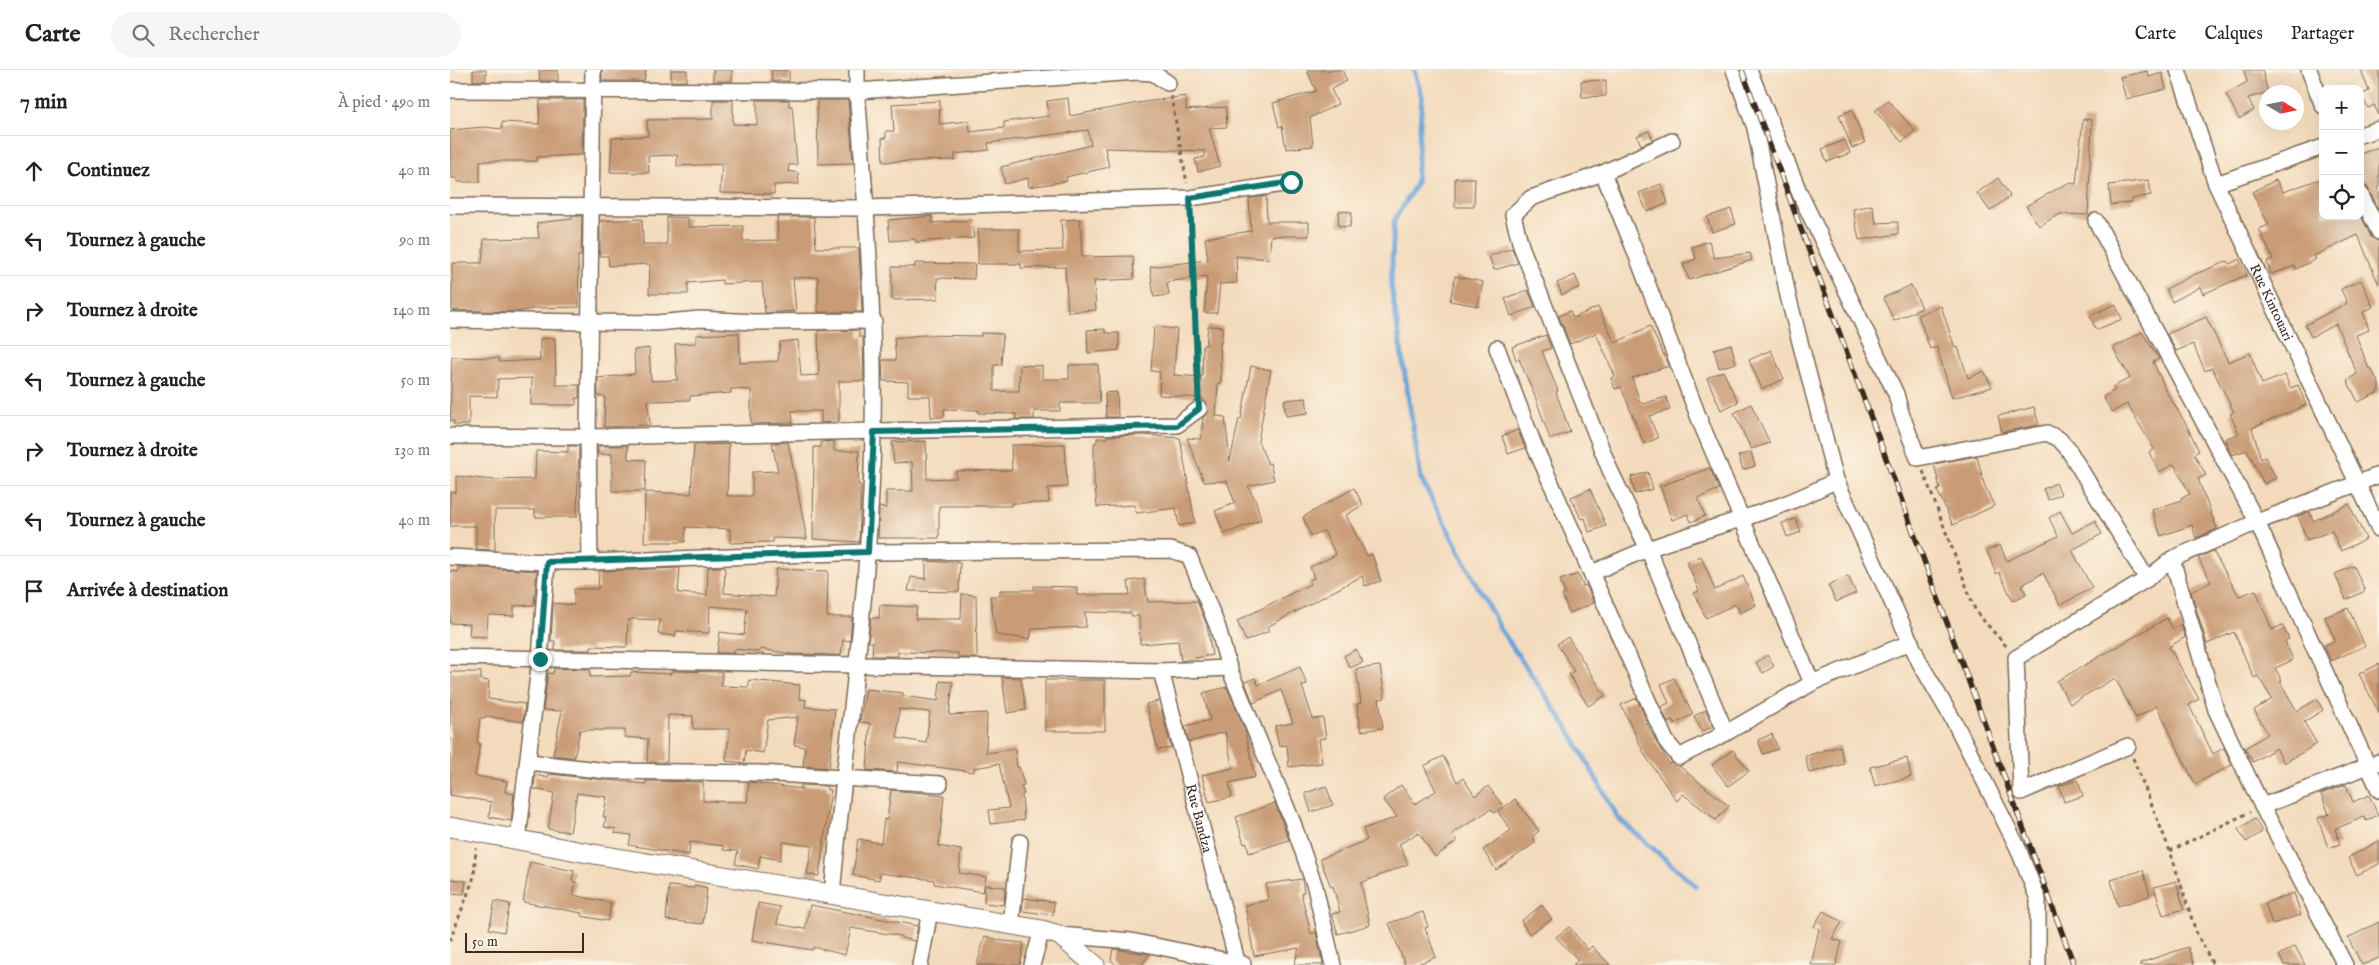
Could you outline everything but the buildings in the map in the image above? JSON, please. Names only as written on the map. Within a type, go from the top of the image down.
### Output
[{"type":"street","points":[[590,562],[588,437],[593,70]]},
{"type":"street","points":[[832,894],[868,552],[874,432],[874,320],[857,70]]},
{"type":"street","points":[[1734,70],[1756,128],[1788,296],[1836,480],[1920,663],[1955,723],[2017,846],[2038,900],[2038,965]]},
{"type":"street","points":[[1748,70],[1800,194],[1896,394],[1918,458],[2047,433],[2058,439],[2068,449],[2147,579]]},
{"type":"street","name":"Rue Kintouari","points":[[2178,70],[2216,184],[2379,529]]},
{"type":"street","points":[[2309,70],[2319,96]]},
{"type":"street","points":[[450,90],[857,91],[1138,72],[1153,73],[1168,83]]},
{"type":"street","points":[[2364,134],[2379,129]]},
{"type":"street","points":[[1672,141],[1603,173],[1531,198],[1513,215],[1521,246],[1610,470],[1648,549],[1726,733]]},
{"type":"street","points":[[2216,184],[2319,149]]},
{"type":"street","points":[[1603,173],[1702,426],[1812,683]]},
{"type":"street","points":[[450,206],[866,208],[1190,198],[1291,182]]},
{"type":"street","points":[[2364,201],[2379,232]]},
{"type":"street","points":[[2096,221],[2257,522],[2374,764],[2379,790]]},
{"type":"street","points":[[450,320],[658,323],[700,319],[754,322],[874,320]]},
{"type":"street","points":[[1497,348],[1534,445],[1666,741],[1679,757],[1726,733],[1812,683],[1911,642]]},
{"type":"street","points":[[450,436],[588,437],[1177,426],[1199,409]]},
{"type":"street","points":[[2128,746],[2021,792],[2016,658],[2147,579],[2172,559],[2257,522],[2379,475]]},
{"type":"street","points":[[1592,573],[1648,549],[1743,519],[1817,491],[1836,480]]},
{"type":"street","points":[[450,557],[547,562],[590,562],[868,552],[1171,550],[1189,556],[1218,628],[1229,668],[1293,824],[1314,887],[1333,965]]},
{"type":"street","points":[[2172,559],[2216,710],[2262,806],[2345,965]]},
{"type":"street","points":[[518,839],[540,659],[547,562]]},
{"type":"street","points":[[450,657],[1161,671],[1229,668]]},
{"type":"street","name":"Rue Bandza","points":[[1161,671],[1239,964]]},
{"type":"street","points":[[528,762],[607,771],[760,773],[940,784]]},
{"type":"street","points":[[2262,806],[2374,764]]},
{"type":"street","points":[[450,827],[588,853],[1050,932],[1131,941],[1239,964]]},
{"type":"street","points":[[1012,925],[1020,842]]},
{"type":"street","points":[[920,965],[930,911]]},
{"type":"street","points":[[1032,965],[1050,932]]},
{"type":"street","points":[[1050,932],[1095,965]]},
{"type":"path","points":[[1168,83],[1190,198],[1199,409]]},
{"type":"path","points":[[1918,458],[1976,612],[2016,658]]},
{"type":"path","points":[[2128,746],[2170,851],[2196,932],[2213,965]]},
{"type":"path","points":[[2170,851],[2262,806]]},
{"type":"path","points":[[450,941],[474,877],[477,832]]},
{"type":"waterway","points":[[1414,70],[1422,97],[1416,184],[1394,221],[1391,285],[1421,479],[1501,630],[1569,730],[1618,818],[1696,886]]},
{"type":"railway","points":[[1742,70],[2074,965]]},
{"type":"route","points":[[540,659],[547,562],[868,552],[874,432],[1177,426],[1199,409],[1190,198],[1291,182]]}]
